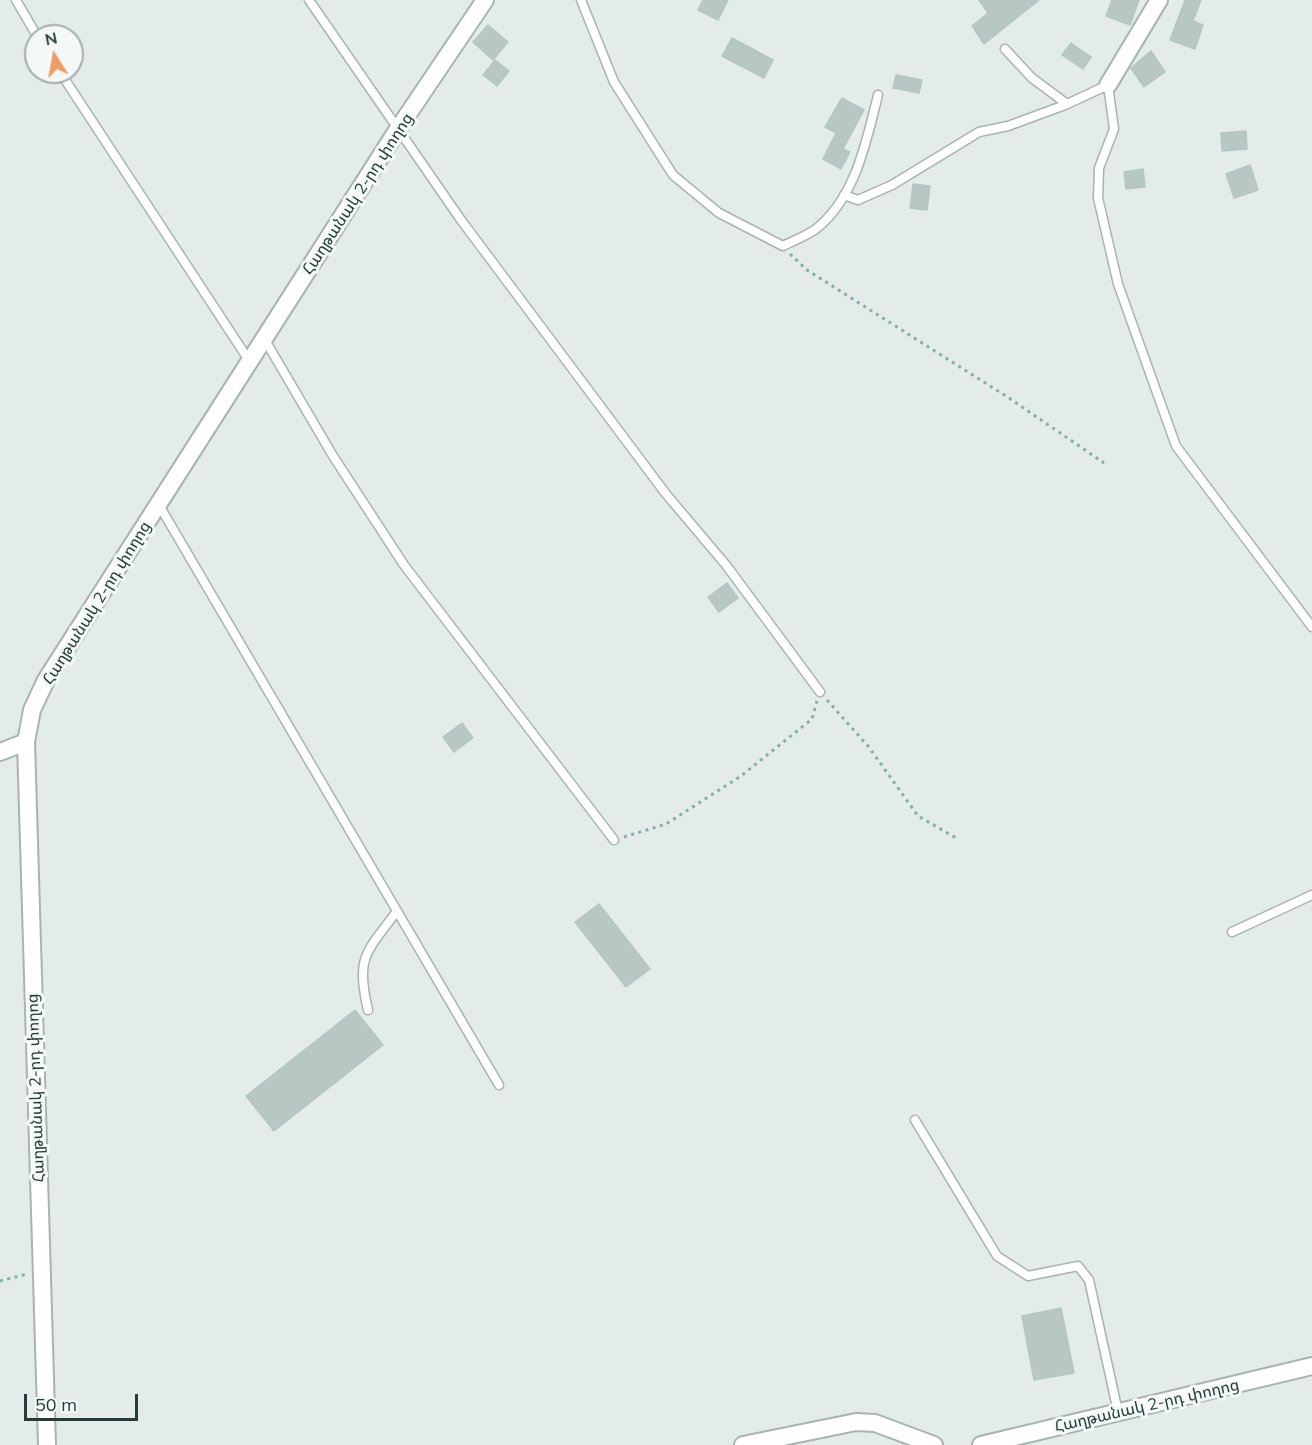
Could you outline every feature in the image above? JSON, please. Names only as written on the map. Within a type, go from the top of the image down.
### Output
[{"type":"street","name":"Հաղթանակ 2-րդ փողոց","points":[[47,1445],[26,742],[32,710],[46,680],[398,129],[485,0]]},
{"type":"street","points":[[1108,85],[1159,0]]},
{"type":"street","points":[[0,752],[26,742]]},
{"type":"street","name":"Հաղթանակ 2-րդ փողոց","points":[[981,1445],[1312,1366]]},
{"type":"street","points":[[743,1445],[856,1422],[875,1423],[934,1445]]},
{"type":"lane","points":[[16,0],[30,24]]},
{"type":"lane","points":[[309,0],[461,220],[666,494],[726,565],[820,692]]},
{"type":"lane","points":[[581,0],[614,82],[673,176],[719,213],[783,246],[814,230],[834,212],[855,171],[878,95]]},
{"type":"lane","points":[[1005,49],[1032,78],[1067,104]]},
{"type":"lane","points":[[68,84],[250,362]]},
{"type":"lane","points":[[844,195],[858,200],[892,185],[979,132],[1008,126],[1067,104],[1108,85],[1114,129],[1100,168],[1098,198],[1118,284],[1176,446],[1312,627]]},
{"type":"lane","points":[[265,340],[333,456],[404,565],[614,840]]},
{"type":"lane","points":[[159,505],[499,1085]]},
{"type":"lane","points":[[1232,932],[1312,895]]},
{"type":"lane","points":[[368,1010],[362,984],[364,957],[397,910]]},
{"type":"lane","points":[[915,1120],[997,1256],[1028,1276],[1078,1266],[1089,1280],[1118,1412]]},
{"type":"path","points":[[783,246],[807,270],[1009,398],[1104,464]]},
{"type":"path","points":[[820,692],[867,746],[918,816],[958,839]]},
{"type":"path","points":[[614,840],[666,824],[741,776],[812,719],[820,692]]},
{"type":"path","points":[[0,1281],[41,1270]]},
{"type":"building","points":[[703,0],[728,0],[718,20],[698,10]]},
{"type":"building","points":[[979,0],[1039,0],[984,44],[972,26],[988,13]]},
{"type":"building","points":[[1112,0],[1139,0],[1130,25],[1106,16]]},
{"type":"building","points":[[1185,0],[1201,0],[1193,21],[1203,25],[1195,49],[1170,40]]},
{"type":"building","points":[[488,25],[508,42],[493,60],[473,42]]},
{"type":"building","points":[[732,38],[773,60],[764,78],[722,56]]},
{"type":"building","points":[[1071,43],[1091,57],[1083,69],[1062,55]]},
{"type":"building","points":[[1151,51],[1165,72],[1144,87],[1131,68]]},
{"type":"building","points":[[495,60],[509,71],[497,86],[483,75]]},
{"type":"building","points":[[896,75],[922,80],[919,93],[893,88]]},
{"type":"building","points":[[842,98],[864,110],[843,149],[850,152],[841,169],[823,159],[836,133],[825,127]]},
{"type":"building","points":[[1246,131],[1247,149],[1222,151],[1221,133]]},
{"type":"building","points":[[1250,165],[1258,190],[1234,198],[1226,174]]},
{"type":"building","points":[[1143,169],[1145,187],[1126,189],[1124,172]]},
{"type":"building","points":[[913,184],[930,186],[927,210],[910,208]]},
{"type":"building","points":[[727,583],[738,598],[719,612],[708,597]]},
{"type":"building","points":[[462,723],[473,738],[454,752],[443,737]]},
{"type":"building","points":[[599,904],[650,969],[626,987],[575,922]]},
{"type":"building","points":[[355,1010],[383,1045],[274,1131],[246,1096]]},
{"type":"building","points":[[1061,1308],[1074,1373],[1034,1380],[1022,1316]]}]
